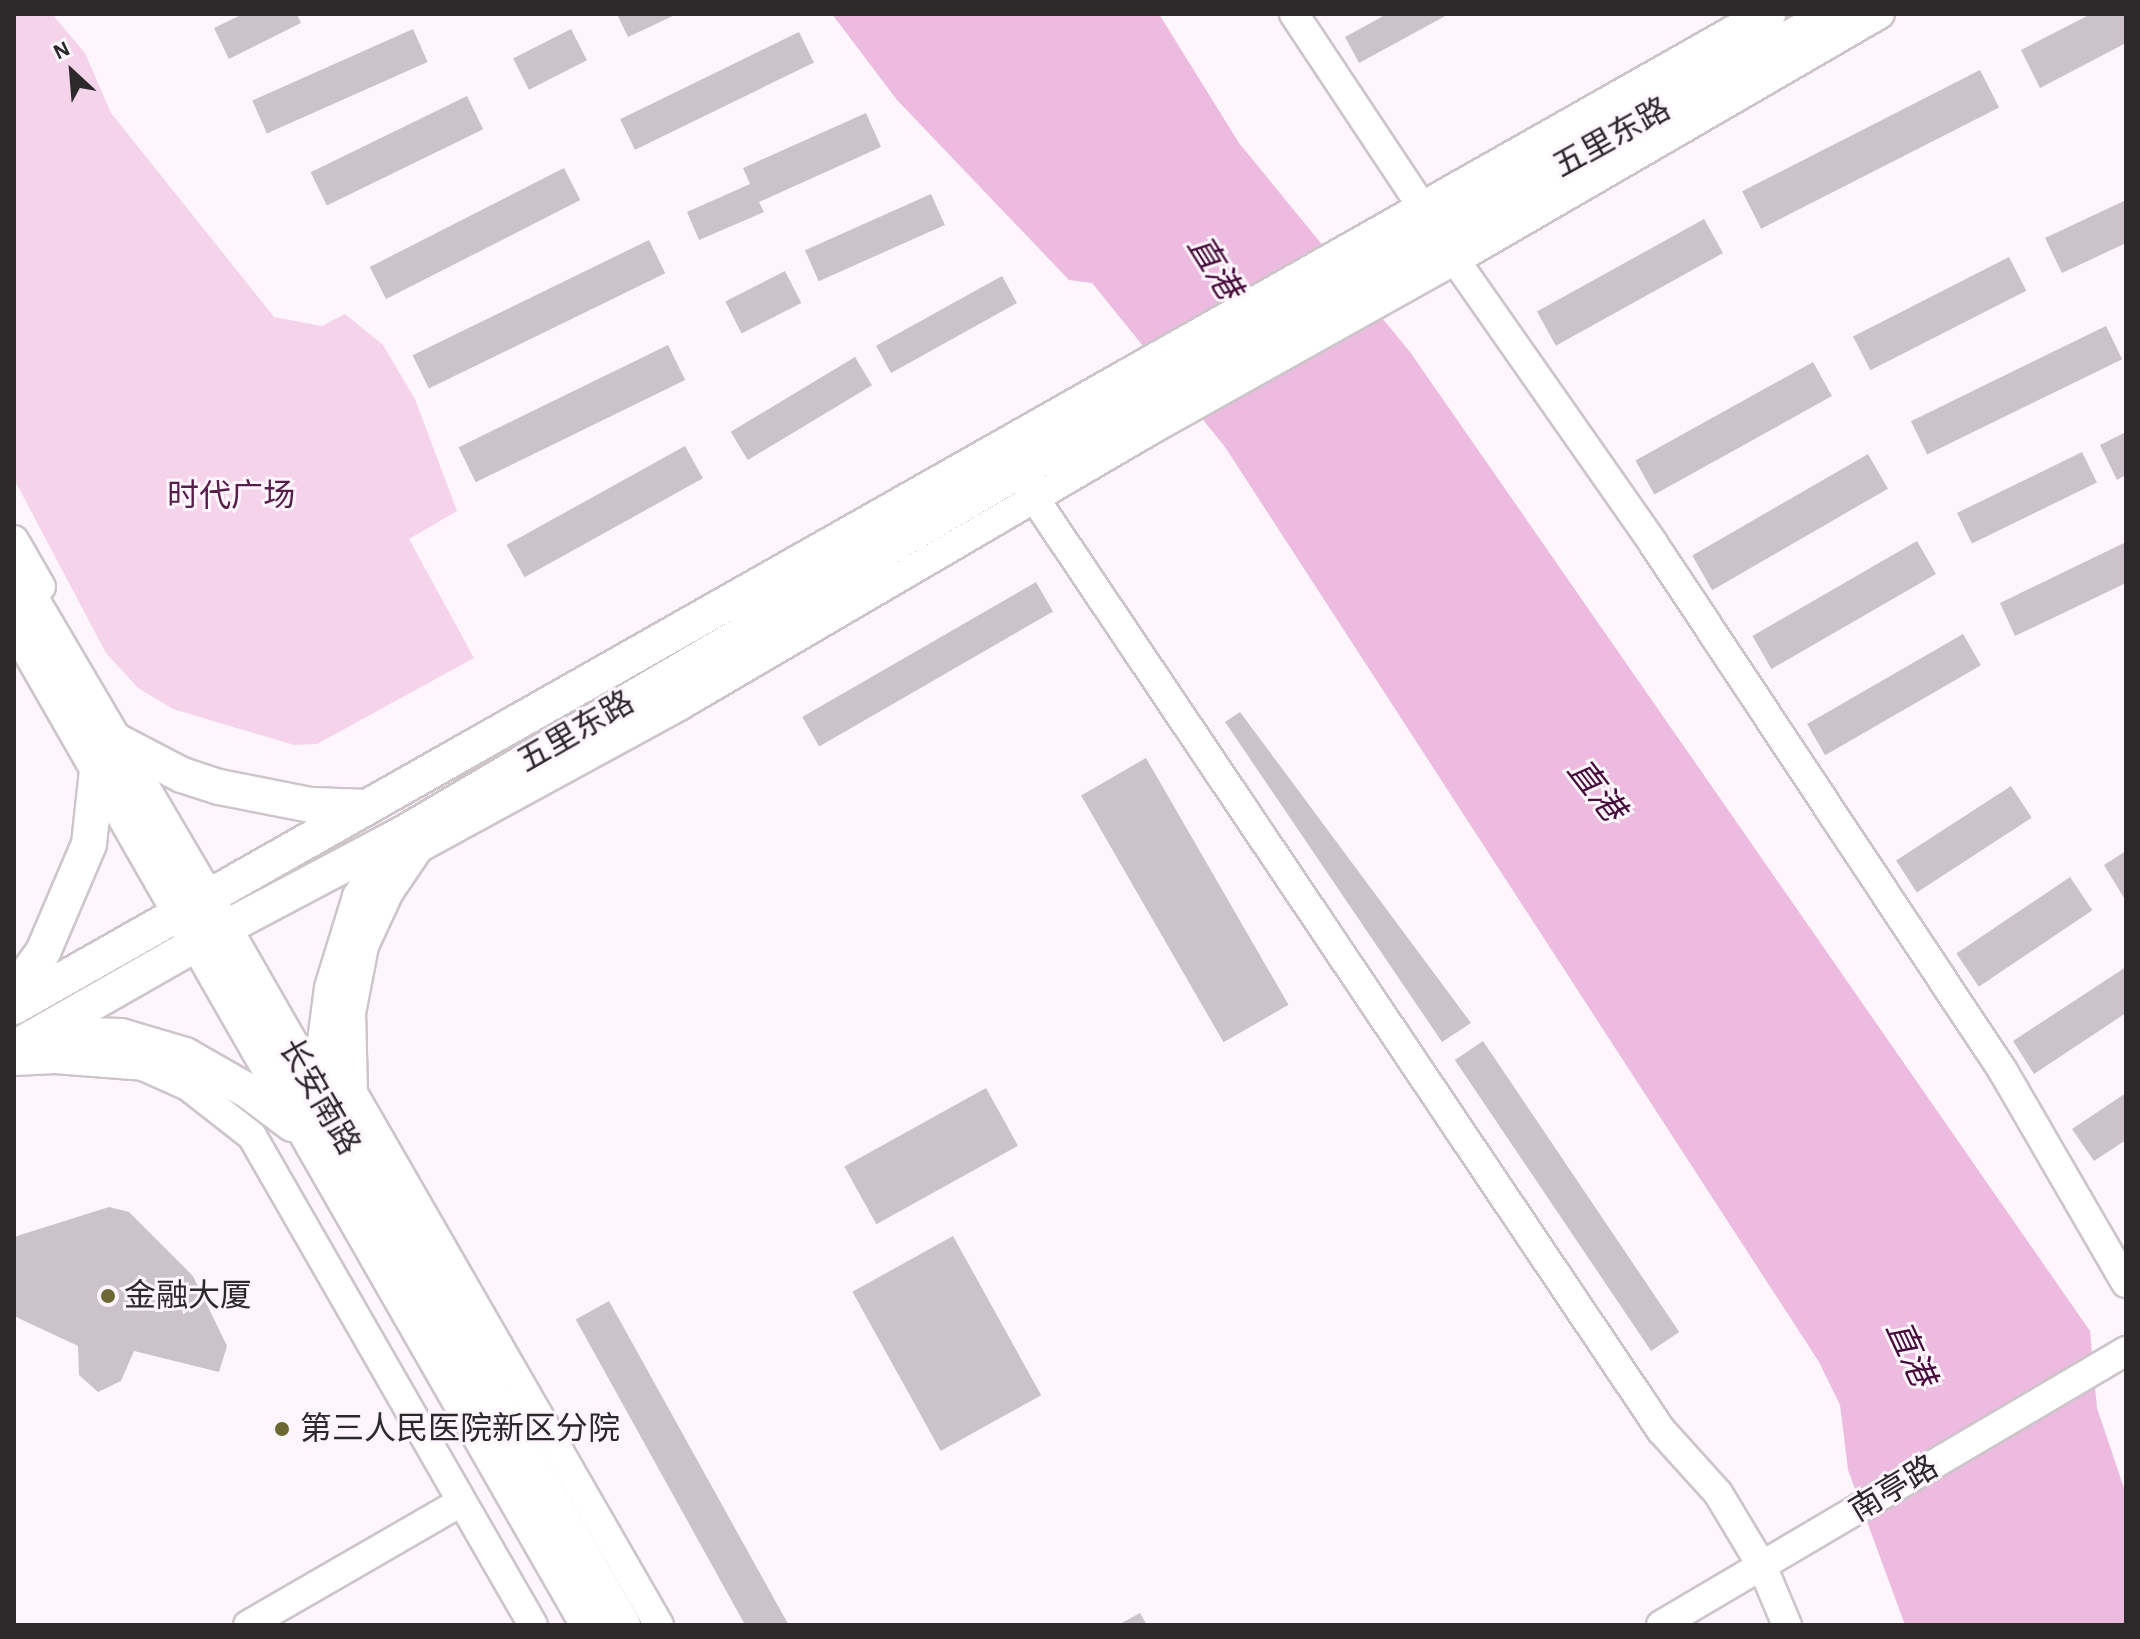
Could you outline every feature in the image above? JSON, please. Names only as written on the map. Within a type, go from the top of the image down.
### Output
[{"type":"main road","name":"五里东路","points":[[1439,236],[1768,14]]},
{"type":"main road","name":"五里东路","points":[[27,1041],[368,807],[1009,460],[1133,406],[1832,14]]},
{"type":"main road","name":"五里东路","points":[[14,1007],[399,836],[1009,460]]},
{"type":"main road","name":"长安南路","points":[[14,570],[110,738],[202,922],[320,1130],[588,1625]]},
{"type":"main road","name":"长安南路","points":[[14,623],[97,770],[202,922]]},
{"type":"main road","points":[[110,738],[182,775],[219,787],[311,805],[368,807]]},
{"type":"main road","points":[[14,992],[43,952],[89,844],[97,770]]},
{"type":"main road","points":[[27,1041],[121,1036],[185,1055],[320,1130],[325,1041],[332,988],[360,897],[399,836]]},
{"type":"main road","name":"长安南路","points":[[320,1130],[623,1625]]},
{"type":"street","points":[[1294,14],[1439,236],[1653,543],[2003,1071],[2126,1283]]},
{"type":"street","points":[[1439,236],[1880,14]]},
{"type":"street","points":[[659,1625],[353,1093],[351,1013],[364,946],[389,892],[419,848],[681,705],[1036,501],[1133,406]]},
{"type":"street","points":[[1009,460],[1661,1430],[1718,1493],[1763,1568],[1787,1625]]},
{"type":"street","points":[[14,540],[103,690]]},
{"type":"street","points":[[14,1061],[55,1059],[143,1066],[188,1086],[252,1136],[533,1625]]},
{"type":"street","name":"南亭路","points":[[1661,1625],[1763,1568],[2118,1356]]},
{"type":"street","points":[[248,1625],[461,1502]]},
{"type":"green space","name":"时代广场","points":[[14,14],[52,14],[85,53],[111,113],[274,317],[322,326],[345,314],[383,345],[415,399],[457,511],[409,539],[474,658],[317,744],[294,745],[173,709],[138,688],[106,653],[14,479]]},
{"type":"water","name":"直港","points":[[832,14],[1159,14],[1239,143],[1410,352],[2090,1331],[2097,1408],[2126,1494],[2126,1625],[1905,1625],[1848,1470],[1840,1405],[1819,1362],[1225,447],[1092,283],[1069,280],[897,100]]},
{"type":"building","points":[[243,14],[297,14],[301,23],[229,59],[214,28]]},
{"type":"building","points":[[617,14],[677,14],[628,37]]},
{"type":"building","points":[[1387,14],[1449,14],[1359,63],[1345,37]]},
{"type":"building","points":[[2091,14],[2126,14],[2126,43],[2040,88],[2021,50]]},
{"type":"building","points":[[413,29],[428,62],[267,133],[252,101]]},
{"type":"building","points":[[571,29],[587,60],[529,90],[513,59]]},
{"type":"building","points":[[799,32],[814,63],[635,150],[620,119]]},
{"type":"building","points":[[1980,70],[1999,107],[1761,229],[1742,191]]},
{"type":"building","points":[[467,96],[483,129],[327,206],[311,172]]},
{"type":"building","points":[[866,113],[881,147],[759,202],[764,212],[699,240],[687,212],[750,184],[743,168]]},
{"type":"building","points":[[564,168],[580,200],[386,299],[370,267]]},
{"type":"building","points":[[931,194],[945,225],[819,281],[805,250]]},
{"type":"building","points":[[2126,200],[2126,243],[2062,273],[2045,238]]},
{"type":"building","points":[[1704,219],[1723,253],[1556,346],[1537,312]]},
{"type":"building","points":[[649,240],[665,273],[429,389],[413,355]]},
{"type":"building","points":[[2009,257],[2026,291],[1870,370],[1853,336]]},
{"type":"building","points":[[785,271],[801,303],[742,333],[725,301]]},
{"type":"building","points":[[1002,276],[1017,303],[891,373],[876,346]]},
{"type":"building","points":[[2106,326],[2122,359],[1927,454],[1911,421]]},
{"type":"building","points":[[668,345],[685,380],[476,482],[459,447]]},
{"type":"building","points":[[855,357],[872,385],[748,460],[731,432]]},
{"type":"building","points":[[1813,362],[1832,396],[1654,495],[1635,460]]},
{"type":"building","points":[[2126,432],[2126,475],[2117,480],[2100,445]]},
{"type":"building","points":[[685,446],[703,478],[525,577],[507,545]]},
{"type":"building","points":[[2082,452],[2097,483],[1972,543],[1957,513]]},
{"type":"building","points":[[1868,454],[1888,489],[1712,590],[1692,556]]},
{"type":"building","points":[[1917,541],[1936,574],[1771,669],[1752,636]]},
{"type":"building","points":[[2126,542],[2126,583],[2015,636],[2000,603]]},
{"type":"building","points":[[1036,582],[1053,611],[819,746],[802,717]]},
{"type":"building","points":[[1963,634],[1981,665],[1825,755],[1807,724]]},
{"type":"building","points":[[1240,712],[1471,1023],[1442,1042],[1225,722]]},
{"type":"building","points":[[1146,758],[1288,1005],[1224,1042],[1081,796]]},
{"type":"building","points":[[2011,786],[2032,818],[1917,892],[1896,861]]},
{"type":"building","points":[[2126,851],[2126,896],[2124,898],[2104,865]]},
{"type":"building","points":[[2070,877],[2092,910],[1979,987],[1956,954]]},
{"type":"building","points":[[2126,967],[2126,1013],[2034,1074],[2013,1041]]},
{"type":"building","points":[[1483,1041],[1679,1332],[1651,1351],[1455,1060]]},
{"type":"building","points":[[986,1088],[1018,1146],[876,1224],[844,1167]]},
{"type":"building","points":[[2126,1093],[2126,1140],[2094,1161],[2072,1129]]},
{"type":"building","name":"金融大厦","points":[[109,1207],[129,1212],[193,1276],[227,1346],[219,1372],[134,1351],[121,1381],[98,1392],[79,1375],[78,1346],[14,1316],[14,1237]]},
{"type":"building","points":[[953,1236],[1041,1395],[941,1451],[852,1292]]},
{"type":"building","points":[[609,1301],[789,1625],[745,1625],[576,1319]]},
{"type":"building","points":[[1140,1613],[1147,1625],[1118,1625]]},
{"type":"place","name":"金融大厦","points":[[108,1296]]},
{"type":"place","name":"第三人民医院新区分院","points":[[282,1429]]}]
